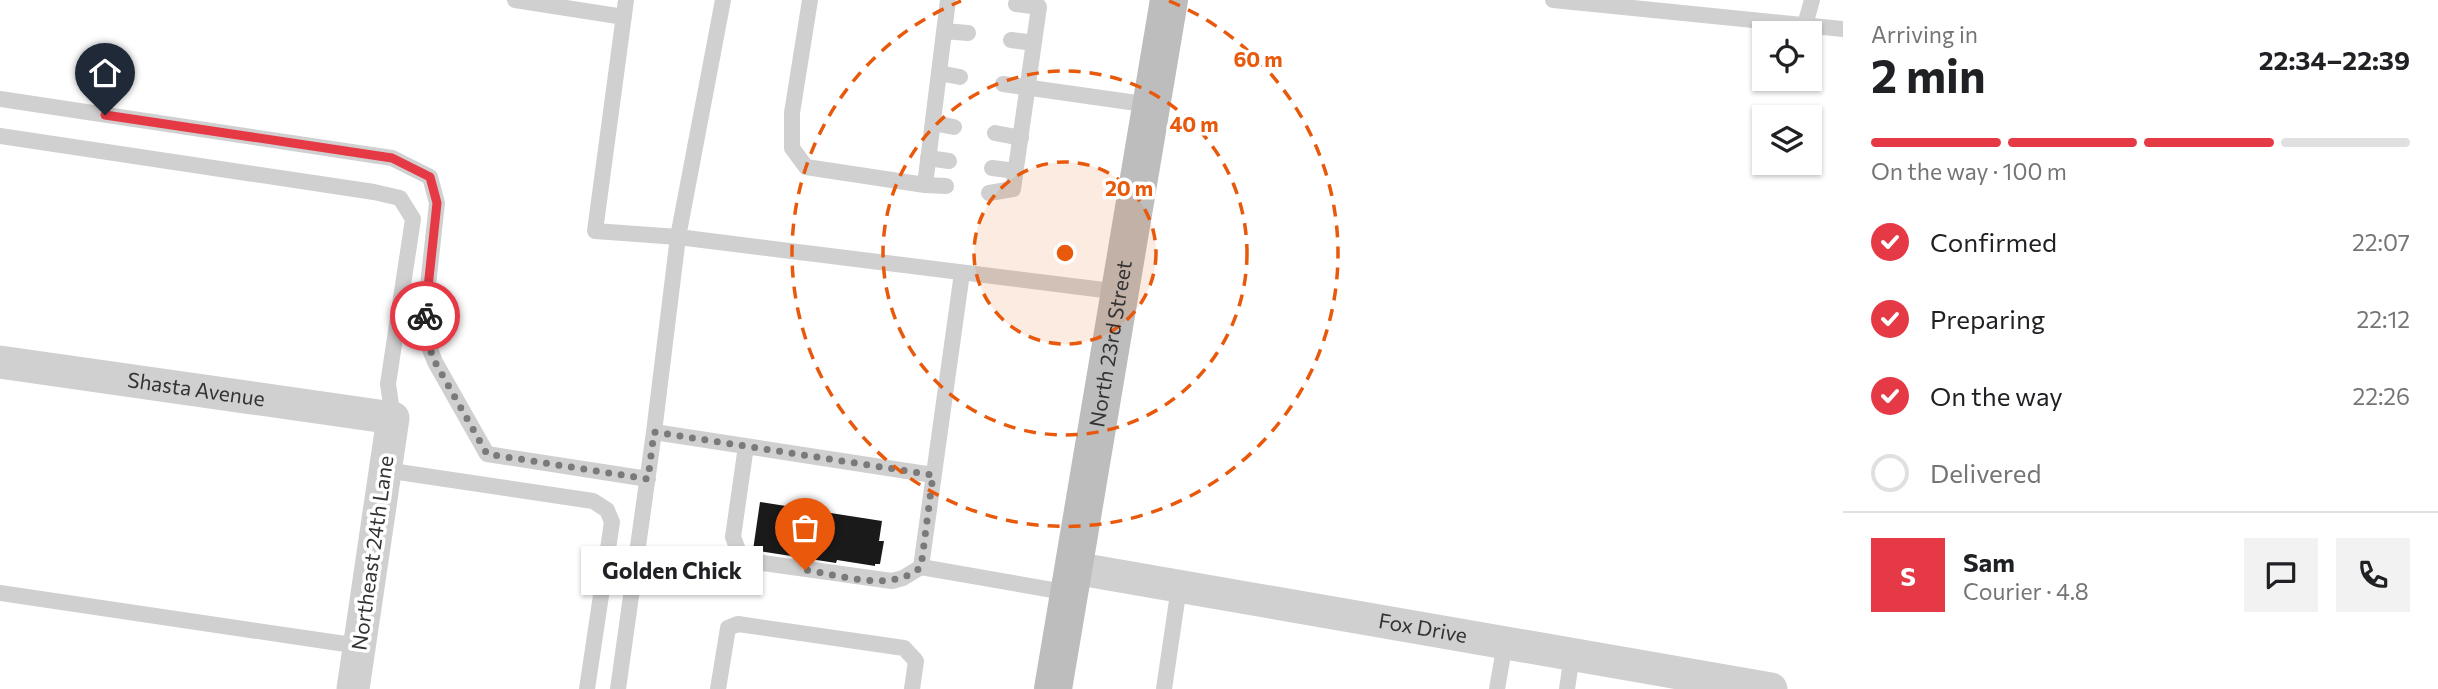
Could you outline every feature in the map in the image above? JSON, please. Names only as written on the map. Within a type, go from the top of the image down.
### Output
[{"type":"main road","name":"North 23rd Street","points":[[1054,689],[1169,0]]},
{"type":"street","name":"Shasta Avenue","points":[[0,362],[393,418]]},
{"type":"street","name":"Northeast 24th Lane","points":[[353,689],[393,418]]},
{"type":"street","name":"Fox Drive","points":[[1072,580],[1179,587],[1771,689]]},
{"type":"lane","points":[[515,0],[625,8],[595,231],[678,237],[1120,292]]},
{"type":"lane","points":[[618,689],[648,479],[678,237],[723,0]]},
{"type":"lane","points":[[810,0],[792,113],[792,148],[806,167],[946,186]]},
{"type":"lane","points":[[925,185],[948,0]]},
{"type":"lane","points":[[1551,0],[1764,21]]},
{"type":"lane","points":[[1806,21],[1812,0]]},
{"type":"lane","points":[[989,193],[1013,189],[1021,138],[1034,43],[1036,4],[1016,4]]},
{"type":"lane","points":[[1822,27],[1843,29]]},
{"type":"lane","points":[[944,31],[968,33]]},
{"type":"lane","points":[[1011,40],[1034,43]]},
{"type":"lane","points":[[939,74],[960,77]]},
{"type":"lane","points":[[1003,84],[1151,105]]},
{"type":"lane","points":[[0,99],[392,158],[430,177],[437,203],[423,331],[435,362],[487,454],[648,479]]},
{"type":"lane","points":[[933,123],[954,127]]},
{"type":"lane","points":[[995,133],[1021,138]]},
{"type":"lane","points":[[0,136],[400,198],[413,219],[388,384],[393,418]]},
{"type":"lane","points":[[929,158],[949,161]]},
{"type":"lane","points":[[992,168],[1016,171]]},
{"type":"lane","points":[[921,567],[962,272]]},
{"type":"lane","points":[[654,432],[933,475]]},
{"type":"lane","points":[[746,446],[733,537],[740,555],[748,561],[892,582],[921,567],[1072,580]]},
{"type":"lane","points":[[385,470],[593,501],[607,510],[612,522],[587,689]]},
{"type":"lane","points":[[1164,689],[1179,587]]},
{"type":"lane","points":[[0,593],[359,646]]},
{"type":"lane","points":[[718,689],[728,628],[738,624],[904,648],[916,661],[912,689]]},
{"type":"lane","points":[[1497,689],[1505,643]]},
{"type":"lane","points":[[1567,689],[1572,654]]},
{"type":"building","points":[[760,502],[882,521],[879,541],[884,541],[880,564],[875,566],[837,560],[836,563],[753,550]]},
{"type":"way so far","points":[[425,316],[423,331],[435,362],[487,454],[648,479],[654,432],[933,475],[921,567],[913,573],[892,582],[805,570]]},
{"type":"place","name":"Golden Chick","points":[[805,570]]},
{"type":"route","points":[[105,115],[392,158],[430,177],[437,203],[425,316]]}]
